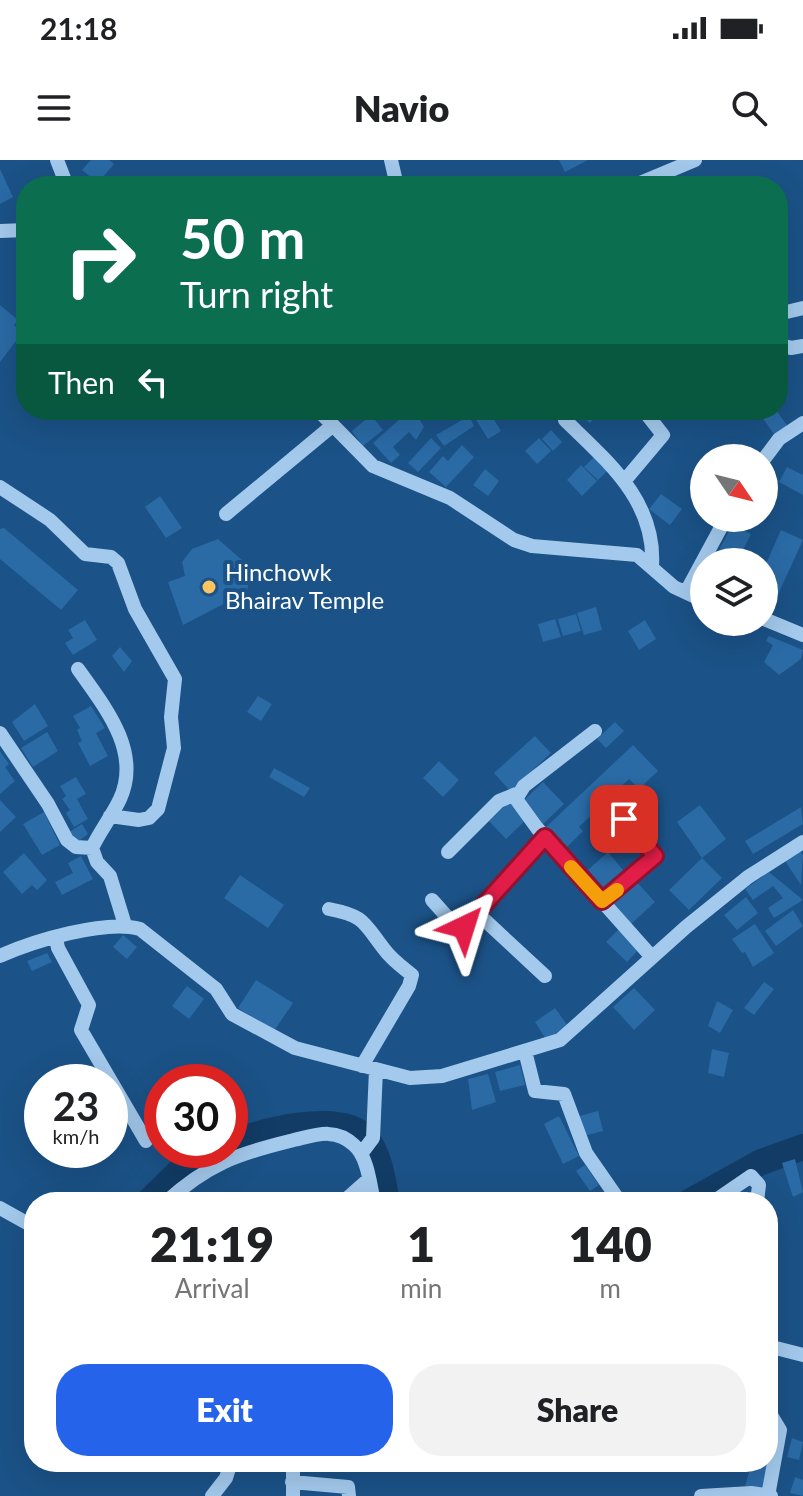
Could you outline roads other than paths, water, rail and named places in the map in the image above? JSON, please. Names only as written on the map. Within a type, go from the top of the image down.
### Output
[{"type":"street","points":[[654,167],[695,160]]},
{"type":"street","points":[[327,420],[373,466],[450,498],[514,540],[532,546],[637,555],[674,587],[690,594]]},
{"type":"street","points":[[565,420],[626,479],[651,530],[652,566]]},
{"type":"street","points":[[626,479],[663,435],[651,420]]},
{"type":"street","points":[[775,444],[803,423]]},
{"type":"street","points":[[226,514],[332,426]]},
{"type":"street","points":[[0,487],[50,520],[85,554],[111,557],[118,563],[135,609],[175,679],[171,717],[174,748],[158,809],[149,818],[139,820],[110,816]]},
{"type":"street","points":[[686,592],[718,532]]},
{"type":"street","points":[[778,625],[803,635]]},
{"type":"street","points":[[78,669],[124,743],[126,769],[121,796],[92,848],[97,862],[110,876],[125,925]]},
{"type":"street","points":[[448,852],[499,801],[516,794],[595,731]]},
{"type":"street","points":[[0,733],[48,804],[67,840],[76,847],[92,848]]},
{"type":"street","points":[[516,794],[522,810],[651,956]]},
{"type":"street","points":[[602,901],[655,856],[610,802]]},
{"type":"street","points":[[432,900],[457,928],[464,927],[545,837]]},
{"type":"street","points":[[0,956],[24,945],[56,938],[125,925],[140,929],[216,989],[232,1014],[295,1048],[410,1078],[442,1076],[560,1040],[651,956],[748,877],[803,842]]},
{"type":"street","points":[[329,909],[352,914],[368,924],[386,952],[412,975],[369,1068],[373,1138],[361,1154]]},
{"type":"street","points":[[476,912],[545,976]]},
{"type":"street","points":[[56,938],[58,948],[89,1005],[81,1030],[144,1138]]},
{"type":"street","points":[[525,1051],[535,1091],[564,1094],[586,1153],[613,1192]]},
{"type":"street","points":[[177,1192],[193,1178],[245,1151],[321,1132],[335,1134],[353,1144],[361,1154],[372,1192]]},
{"type":"street","points":[[728,1192],[751,1176],[759,1185],[758,1192]]},
{"type":"street","points":[[354,1192],[369,1179]]},
{"type":"street","points":[[0,1208],[24,1221]]},
{"type":"street","points":[[778,1349],[803,1355]]},
{"type":"street","points":[[212,1496],[228,1472]]},
{"type":"street","points":[[701,1496],[751,1493],[769,1496],[773,1472]]},
{"type":"street","points":[[292,1489],[348,1487],[349,1496]]},
{"type":"waterway","points":[[248,1138],[280,1129],[320,1124],[354,1129],[366,1138],[375,1152],[385,1192]]},
{"type":"waterway","points":[[707,1192],[759,1163],[803,1147]]},
{"type":"waterway","points":[[158,1192],[183,1168]]},
{"type":"place","name":"Hinchowk Bhairav Temple","points":[[209,587]]}]
